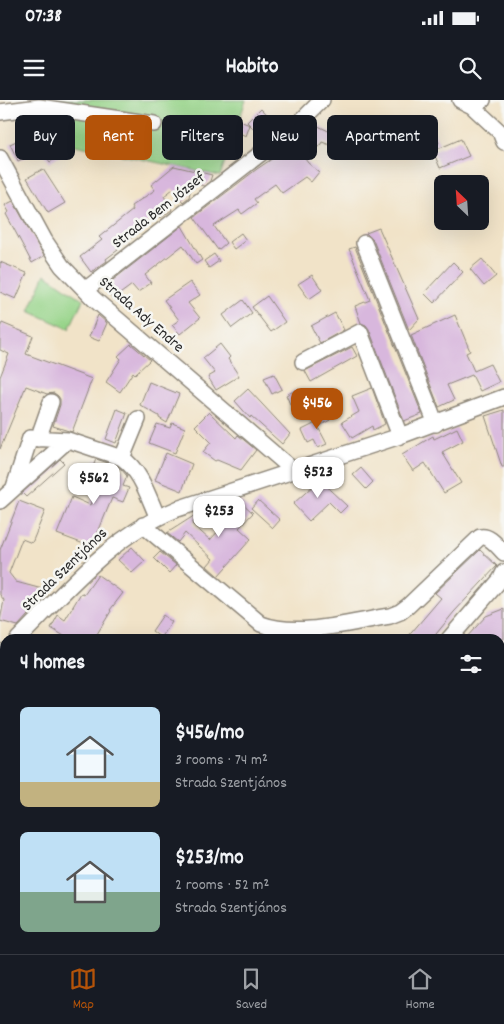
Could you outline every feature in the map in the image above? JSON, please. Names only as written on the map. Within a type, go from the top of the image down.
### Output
[{"type":"street","name":"Strada Bem József","points":[[85,290],[296,126],[322,100]]},
{"type":"street","points":[[472,102],[503,134]]},
{"type":"street","points":[[0,112],[39,107],[154,124]]},
{"type":"street","name":"Strada Ady Endre","points":[[0,158],[45,241],[62,266],[94,299],[293,470]]},
{"type":"street","points":[[364,243],[436,424]]},
{"type":"street","points":[[303,362],[360,332],[400,436]]},
{"type":"street","name":"Strada Szentjános","points":[[23,634],[124,537],[158,516],[177,508],[436,424],[504,397]]},
{"type":"street","points":[[38,439],[51,402]]},
{"type":"street","points":[[122,458],[138,419]]},
{"type":"street","points":[[13,488],[30,438],[68,440],[122,458],[130,463],[137,473],[158,516]]},
{"type":"street","points":[[0,501],[68,440]]},
{"type":"street","points":[[143,524],[261,624],[272,629],[310,630],[390,616],[408,606],[480,537],[484,536],[490,539],[504,553]]},
{"type":"street","points":[[453,634],[500,580],[504,572]]},
{"type":"green space","points":[[40,100],[246,100],[241,115],[162,115],[162,160],[225,160],[220,176],[145,160],[152,160],[152,115],[85,115],[85,147],[75,145],[75,115],[39,115]]},
{"type":"green space","points":[[45,274],[83,300],[69,329],[29,311]]},
{"type":"building","points":[[261,108],[268,115],[254,115]]},
{"type":"building","points":[[253,116],[253,128],[247,122]]},
{"type":"building","points":[[243,122],[250,125],[246,136],[243,135]]},
{"type":"building","points":[[317,125],[327,130],[327,144],[322,142],[319,147],[317,146]]},
{"type":"building","points":[[461,139],[469,156],[440,168],[437,160],[438,149]]},
{"type":"building","points":[[15,142],[15,155],[10,144]]},
{"type":"building","points":[[270,160],[306,160],[319,172],[311,182],[305,177],[282,193],[275,184],[254,199],[257,203],[242,214],[239,210],[214,226],[226,243],[218,250],[194,217]]},
{"type":"building","points":[[174,166],[212,175],[210,181],[204,186],[192,183],[189,197],[183,202],[173,189],[164,196],[172,210],[160,218],[158,214],[137,229],[139,232],[117,247],[118,250],[106,259],[107,261],[91,272],[80,257],[102,240],[99,237],[133,210],[131,206],[155,190],[151,185]]},
{"type":"building","points":[[43,169],[65,203],[48,213],[27,178]]},
{"type":"building","points":[[13,201],[44,256],[32,263],[6,214],[9,212],[5,205]]},
{"type":"building","points":[[182,226],[202,260],[196,264],[183,245],[145,275],[151,283],[138,292],[132,285],[113,299],[104,287]]},
{"type":"building","points":[[379,228],[419,319],[409,330],[373,240],[366,233]]},
{"type":"building","points":[[241,233],[246,240],[234,249],[229,242]]},
{"type":"building","points":[[355,247],[422,414],[404,421],[369,329],[361,323],[355,306],[370,300],[349,249]]},
{"type":"building","points":[[214,254],[219,261],[209,268],[204,261]]},
{"type":"building","points":[[482,259],[496,276],[484,286],[470,269]]},
{"type":"building","points":[[0,262],[27,273],[16,299],[0,292]]},
{"type":"building","points":[[453,262],[463,272],[434,303],[424,293]]},
{"type":"building","points":[[312,275],[322,290],[309,299],[298,284]]},
{"type":"building","points":[[190,282],[200,295],[188,303],[200,318],[180,334],[172,325],[179,320],[164,300]]},
{"type":"building","points":[[267,296],[285,322],[271,332],[252,307]]},
{"type":"building","points":[[243,300],[252,313],[232,328],[223,315]]},
{"type":"building","points":[[335,313],[344,330],[320,343],[311,326]]},
{"type":"building","points":[[98,315],[107,323],[99,341],[89,337]]},
{"type":"building","points":[[455,315],[470,351],[466,353],[474,371],[490,364],[499,382],[480,391],[472,375],[447,385],[454,400],[439,407],[411,335]]},
{"type":"building","points":[[2,323],[33,336],[26,354],[92,379],[72,432],[53,426],[60,405],[58,396],[54,393],[47,394],[26,386],[0,449],[0,377],[9,354],[0,350],[0,328]]},
{"type":"building","points":[[131,344],[150,360],[135,374],[133,372],[120,392],[106,382],[121,359],[118,356]]},
{"type":"building","points":[[220,344],[230,357],[228,359],[239,376],[216,390],[208,377],[215,373],[203,358]]},
{"type":"building","points":[[352,347],[357,356],[311,382],[305,371]]},
{"type":"building","points":[[274,374],[282,389],[272,394],[264,378]]},
{"type":"building","points":[[149,382],[179,394],[167,423],[140,405]]},
{"type":"building","points":[[372,388],[385,424],[373,430],[372,426],[352,438],[342,422],[359,412],[352,396]]},
{"type":"building","points":[[248,389],[290,434],[282,444],[251,416],[250,418],[235,401]]},
{"type":"building","points":[[296,390],[305,408],[294,413],[286,395]]},
{"type":"building","points":[[117,409],[127,413],[116,443],[106,439]]},
{"type":"building","points":[[504,410],[504,467],[502,467],[485,416]]},
{"type":"building","points":[[325,411],[330,420],[318,427],[327,444],[318,448],[314,440],[308,443],[302,430],[316,423],[313,416]]},
{"type":"building","points":[[209,412],[236,438],[238,435],[256,450],[241,470],[217,460],[215,461],[203,452],[211,442],[195,426]]},
{"type":"building","points":[[172,423],[185,428],[175,453],[149,443],[157,424],[170,428]]},
{"type":"building","points":[[457,428],[463,441],[442,452],[461,483],[444,493],[425,463],[413,471],[402,455],[433,436],[434,439]]},
{"type":"building","points":[[166,453],[192,464],[182,491],[155,480]]},
{"type":"building","points":[[60,459],[64,463],[26,497],[22,493]]},
{"type":"building","points":[[96,459],[117,466],[122,470],[127,476],[123,486],[129,488],[123,502],[112,498],[92,547],[57,534],[72,497],[90,505],[101,476],[91,472]]},
{"type":"building","points":[[361,468],[373,482],[366,489],[353,475]]},
{"type":"building","points":[[322,474],[330,490],[347,506],[340,513],[329,502],[309,521],[293,504],[316,483],[313,478]]},
{"type":"building","points":[[238,499],[253,513],[239,528],[251,539],[218,576],[207,566],[213,559],[185,533],[178,542],[167,533],[200,512],[192,524],[210,540],[234,514],[229,509]]},
{"type":"building","points":[[258,500],[280,520],[273,528],[251,508]]},
{"type":"building","points":[[19,501],[45,511],[32,543],[22,539],[9,573],[16,582],[46,590],[44,599],[40,603],[32,601],[28,615],[18,626],[0,621],[4,600],[0,595],[0,550]]},
{"type":"building","points":[[132,547],[145,561],[132,573],[118,560]]},
{"type":"building","points":[[480,550],[497,566],[436,634],[410,634],[441,598],[435,593]]},
{"type":"building","points":[[160,552],[176,565],[169,573],[154,558]]},
{"type":"building","points":[[98,575],[123,593],[110,610],[97,634],[61,634],[51,628],[58,615],[65,620],[81,593],[84,595]]},
{"type":"building","points":[[504,609],[504,634],[470,634],[486,616]]},
{"type":"building","points":[[163,615],[172,622],[164,634],[156,634],[152,631]]}]
